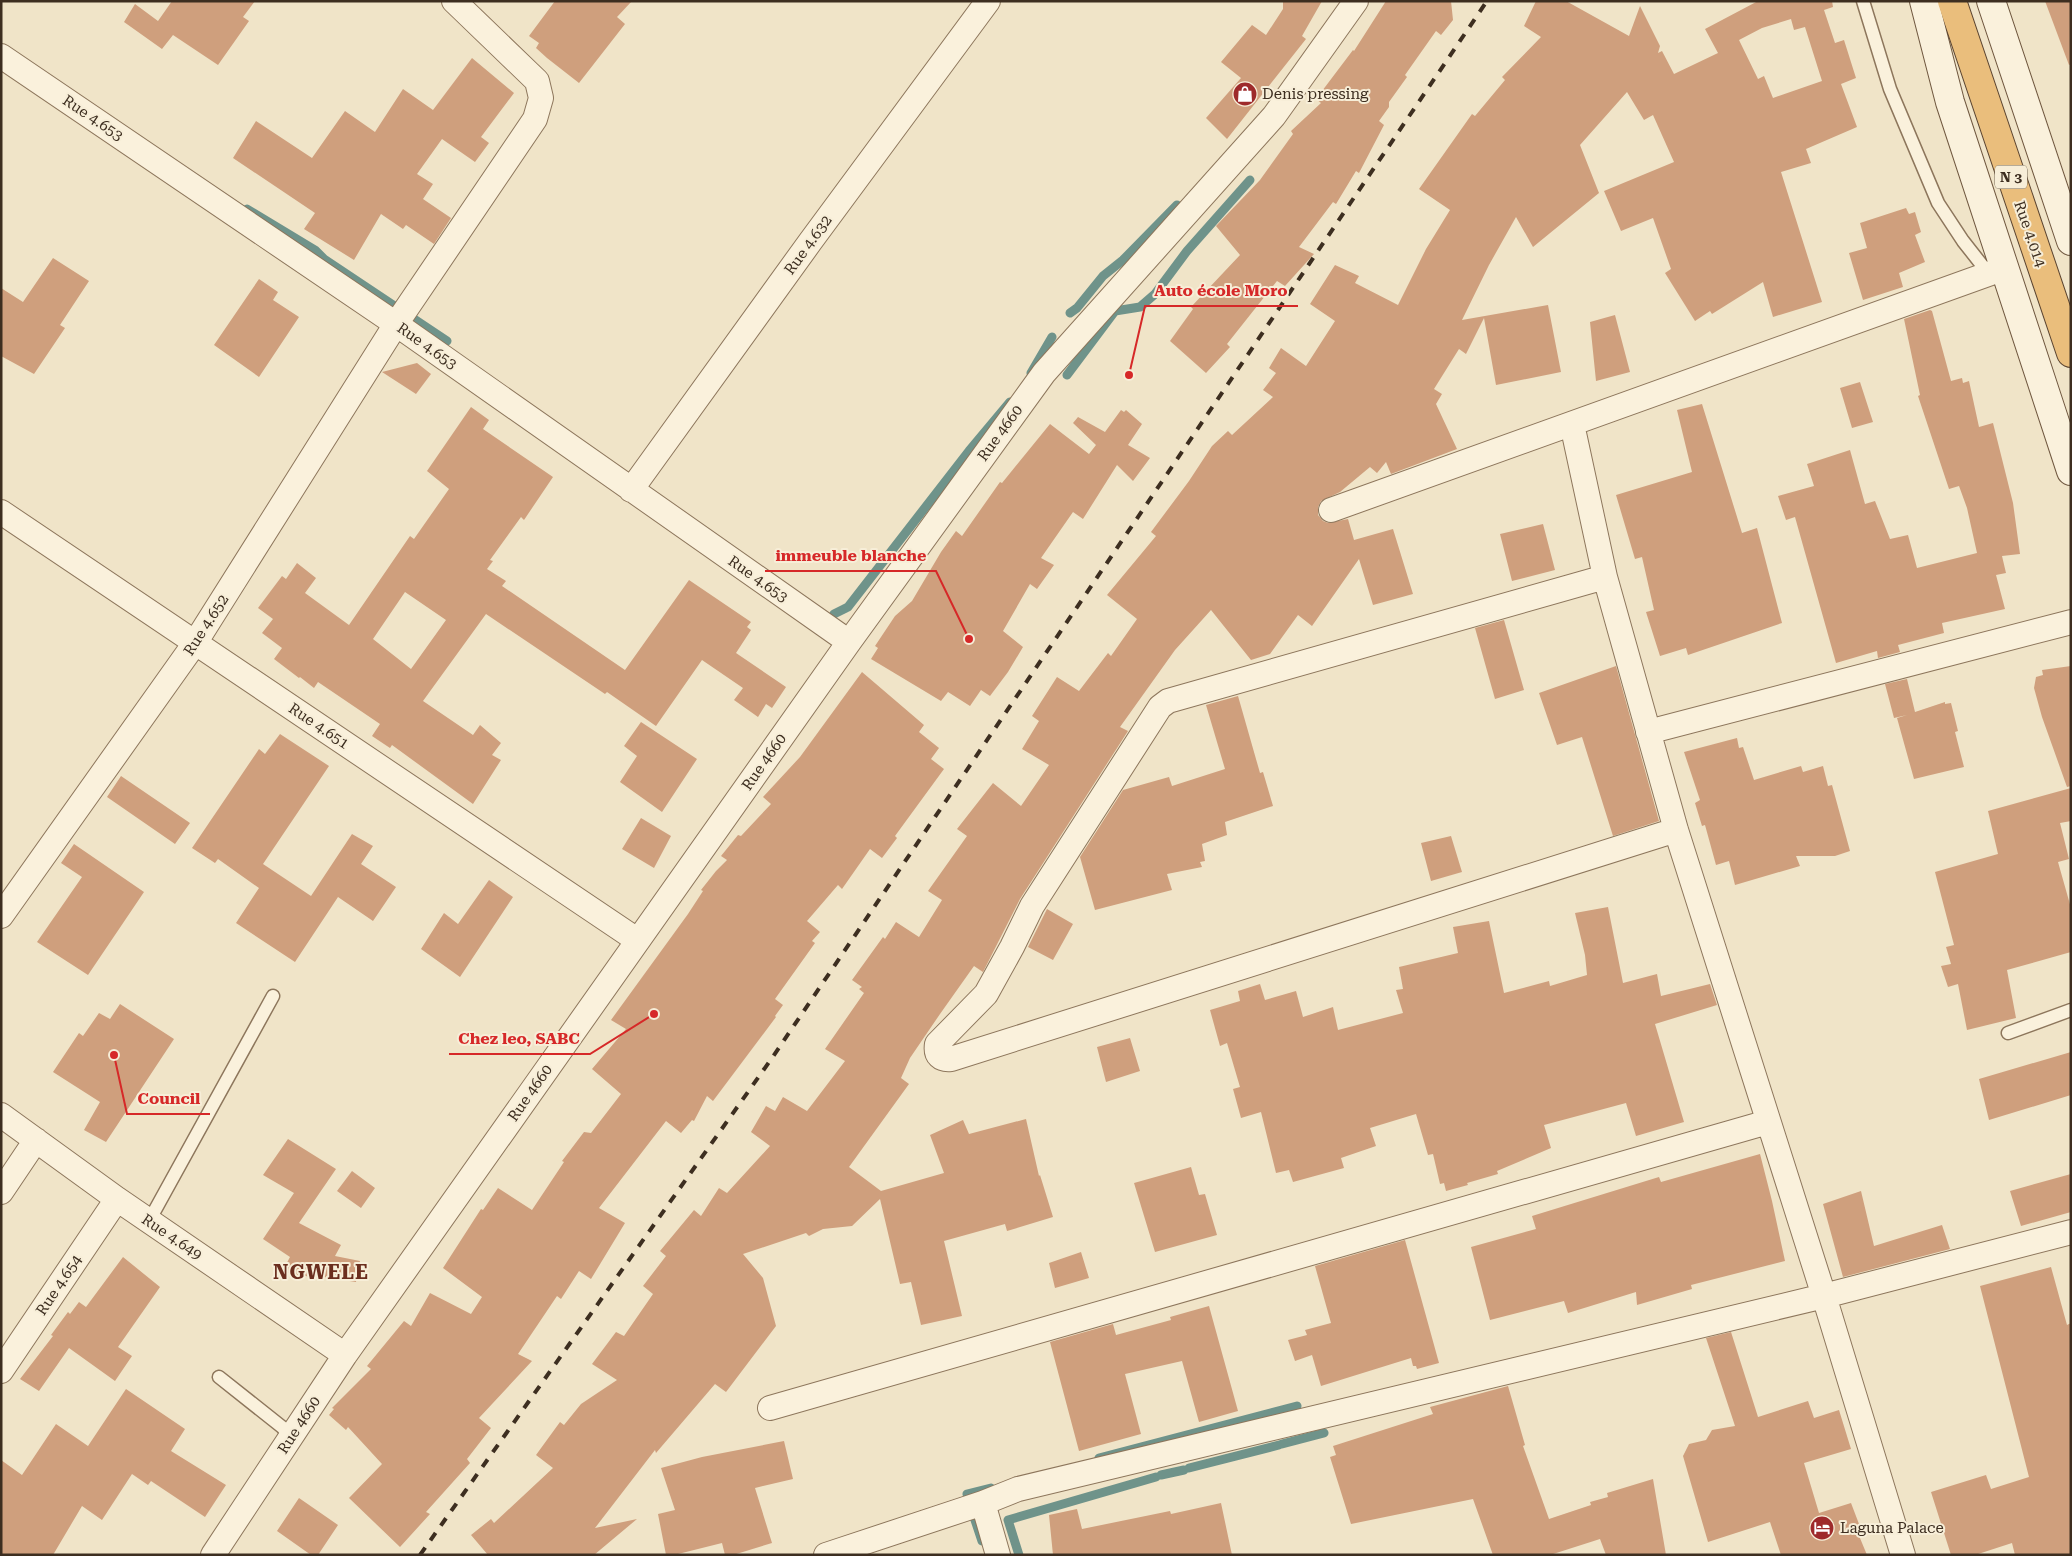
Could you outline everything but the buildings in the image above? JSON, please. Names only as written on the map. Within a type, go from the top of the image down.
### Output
[{"type":"highway","name":"Rue 4.014","points":[[1952,1],[2071,352]]},
{"type":"main road","points":[[1924,1],[1997,271],[2071,471]]},
{"type":"main road","points":[[1991,1],[2071,240]]},
{"type":"street","points":[[396,324],[535,119],[541,98],[537,81],[454,1]]},
{"type":"street","name":"Rue 4.632","points":[[631,490],[810,242],[988,1]]},
{"type":"street","name":"Rue 4660","points":[[213,1555],[345,1356],[849,642],[1044,372],[1274,116],[1356,1]]},
{"type":"street","name":"Rue 4.653","points":[[1,56],[396,324],[849,642]]},
{"type":"street","points":[[1331,510],[1997,271]]},
{"type":"street","name":"Rue 4.652","points":[[1,916],[195,643],[396,324]]},
{"type":"street","points":[[1572,424],[1605,577],[1676,830],[1824,1296],[1903,1555]]},
{"type":"street","name":"Rue 4.651","points":[[1,512],[638,940]]},
{"type":"street","points":[[1605,577],[1168,701],[1160,707],[1032,906],[986,994],[937,1044],[936,1051],[939,1057],[944,1060],[952,1059],[1676,830]]},
{"type":"street","points":[[1648,732],[2071,622]]},
{"type":"street","name":"Rue 4.649","points":[[1,1115],[117,1199],[345,1356]]},
{"type":"street","points":[[770,1408],[1768,1122]]},
{"type":"street","points":[[1,1192],[36,1140]]},
{"type":"street","name":"Rue 4.654","points":[[1,1372],[117,1199]]},
{"type":"street","points":[[826,1555],[1018,1489],[1824,1296],[2071,1232]]},
{"type":"street","points":[[983,1502],[998,1555]]},
{"type":"lane","points":[[1863,1],[1890,89],[1938,204],[1963,240],[1997,271]]},
{"type":"lane","points":[[149,1221],[273,996]]},
{"type":"lane","points":[[2008,1033],[2071,1010]]},
{"type":"lane","points":[[219,1377],[282,1427],[291,1437]]},
{"type":"waterway","points":[[1067,375],[1115,311],[1140,307],[1155,294],[1187,251],[1250,180]]},
{"type":"waterway","points":[[1070,313],[1077,308],[1103,276],[1123,260],[1177,205]]},
{"type":"waterway","points":[[247,209],[315,250],[324,259],[447,341]]},
{"type":"waterway","points":[[1031,373],[1052,337]]},
{"type":"waterway","points":[[834,614],[848,607],[969,451],[1010,402]]},
{"type":"waterway","points":[[1099,1458],[1297,1406]]},
{"type":"waterway","points":[[1282,1444],[1324,1433]]},
{"type":"waterway","points":[[1189,1468],[1279,1445]]},
{"type":"waterway","points":[[1161,1475],[1184,1470]]},
{"type":"waterway","points":[[1019,1555],[1008,1520],[1156,1477]]},
{"type":"waterway","points":[[970,1504],[967,1494],[991,1488]]},
{"type":"waterway","points":[[971,1508],[982,1541]]},
{"type":"railway","points":[[420,1555],[772,1058],[1487,1]]},
{"type":"place","name":"Denis pressing","points":[[1245,94]]},
{"type":"place","name":"Auto école Moro","points":[[1129,375]]},
{"type":"place","name":"immeuble blanche","points":[[969,639]]},
{"type":"place","name":"Chez leo, SABC","points":[[654,1014]]},
{"type":"place","name":"Council","points":[[114,1055]]},
{"type":"place","name":"Laguna Palace","points":[[1822,1528]]},
{"type":"district","name":"NGWELE","points":[[321,1272]]}]
